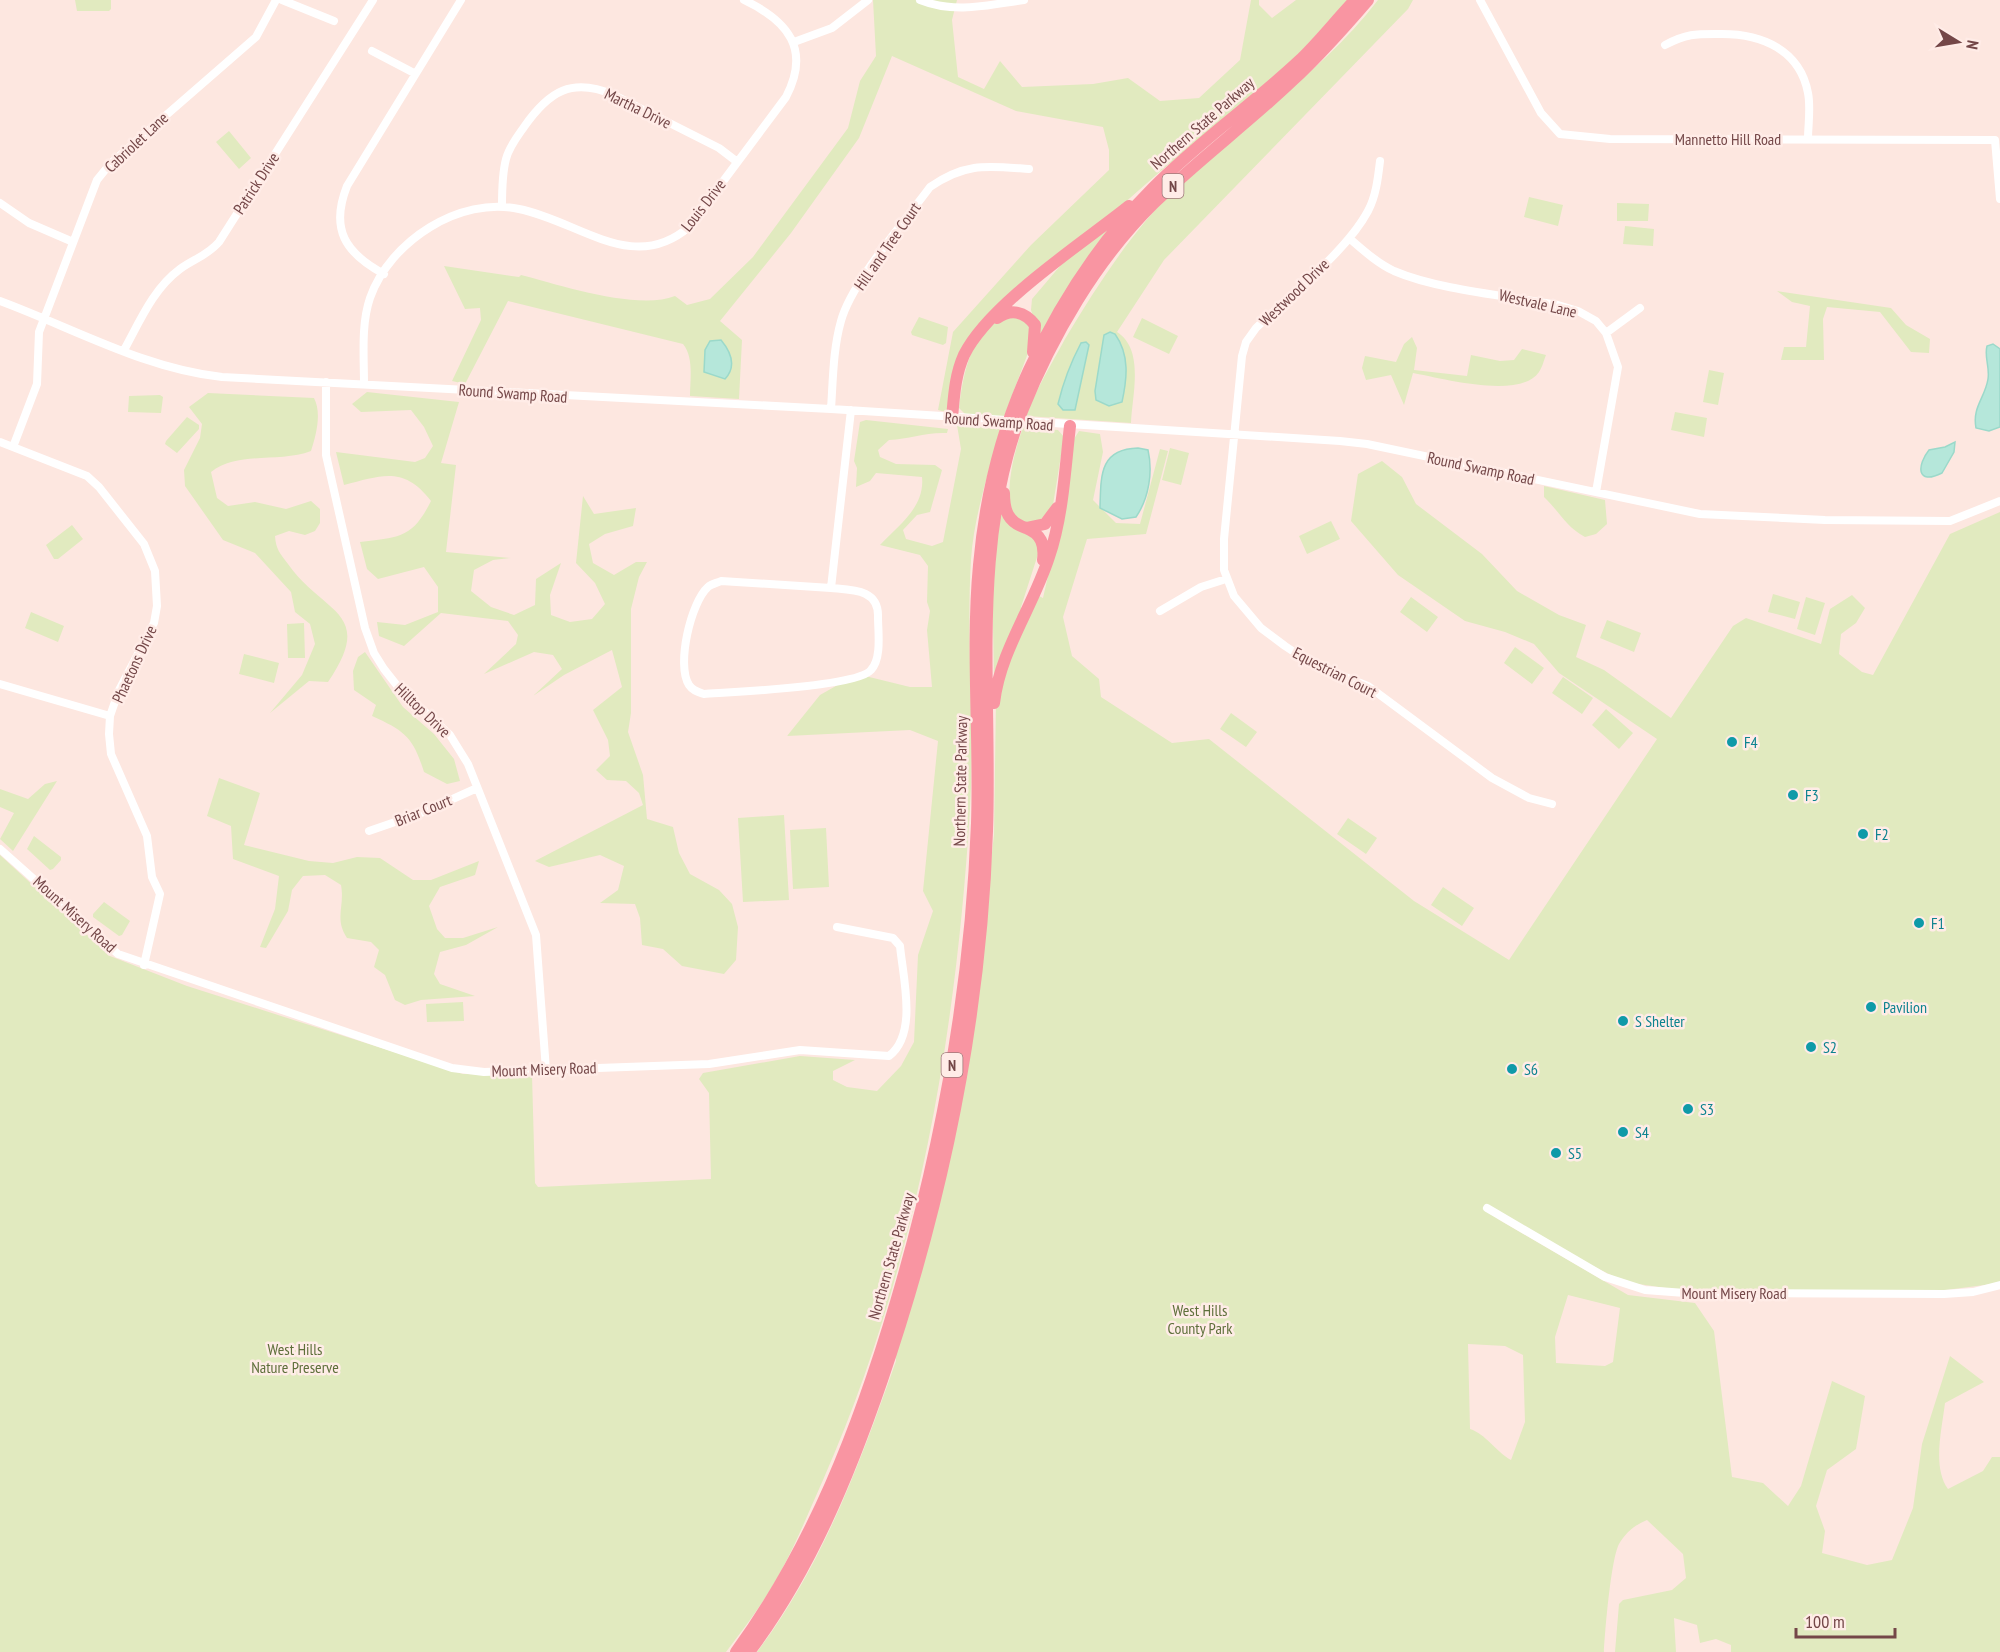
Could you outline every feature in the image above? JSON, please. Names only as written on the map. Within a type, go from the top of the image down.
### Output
[{"type":"highway","name":"Northern State Parkway","points":[[736,1652],[788,1573],[812,1529],[847,1448],[885,1339],[916,1233],[934,1158],[950,1077],[969,945],[977,823],[976,613],[979,564],[992,482],[1018,410],[1027,374],[1062,306],[1089,264],[1154,187],[1301,59],[1355,0]]},
{"type":"highway","name":"Northern State Parkway","points":[[1018,410],[1060,330],[1088,285],[1118,244],[1153,204],[1294,79],[1368,0]]},
{"type":"highway","points":[[952,418],[957,373],[972,341],[985,325],[1038,278],[1154,187]]},
{"type":"highway","points":[[952,418],[961,373],[967,357],[987,327],[1003,314],[1022,313],[1035,325],[1036,337],[1027,374]]},
{"type":"highway","points":[[988,773],[993,710],[1000,670],[1041,579],[1055,536],[1071,426]]},
{"type":"highway","name":"Northern State Parkway","points":[[749,1652],[803,1568],[833,1508],[875,1402],[917,1269],[945,1158],[970,1014],[984,885],[988,773],[989,565],[996,514],[1009,455],[1008,439]]},
{"type":"highway","points":[[1009,455],[1004,506],[1013,521],[1036,533],[1044,546],[1041,579]]},
{"type":"highway","points":[[1026,528],[1040,526],[1048,521],[1056,511],[1062,490]]},
{"type":"street","name":"Cabriolet Lane","points":[[13,447],[38,384],[37,344],[44,317],[98,180],[110,164],[256,37],[276,0]]},
{"type":"street","points":[[282,0],[334,21]]},
{"type":"street","name":"Patrick Drive","points":[[124,350],[160,287],[180,269],[210,251],[219,242],[373,0]]},
{"type":"street","points":[[384,274],[367,265],[346,242],[340,231],[340,202],[346,186],[461,0]]},
{"type":"street","points":[[744,0],[777,19],[794,42],[832,28],[868,0]]},
{"type":"street","points":[[920,0],[939,8],[952,9],[1024,0]]},
{"type":"street","name":"Mannetto Hill Road","points":[[1480,0],[1540,113],[1560,134],[1610,139],[1995,140],[2000,199]]},
{"type":"street","points":[[1665,45],[1685,34],[1742,34],[1775,44],[1801,73],[1808,94],[1808,139]]},
{"type":"street","name":"Louis Drive","points":[[364,384],[367,315],[375,286],[408,243],[427,228],[466,211],[502,206],[538,214],[628,248],[659,246],[689,227],[736,161],[786,97],[795,79],[797,60],[794,42]]},
{"type":"street","points":[[372,51],[414,74]]},
{"type":"street","name":"Martha Drive","points":[[502,206],[503,173],[512,143],[535,110],[550,96],[563,89],[598,88],[719,148],[736,161]]},
{"type":"street","name":"Westwood Drive","points":[[1234,435],[1242,357],[1246,342],[1256,328],[1349,238],[1368,210],[1377,184],[1380,161]]},
{"type":"street","name":"Hill and Tree Court","points":[[831,409],[837,339],[846,309],[856,289],[930,187],[945,176],[971,166],[1029,170]]},
{"type":"street","points":[[0,203],[29,223],[73,242]]},
{"type":"street","name":"Westvale Lane","points":[[1349,238],[1370,256],[1392,270],[1416,279],[1558,305],[1578,311],[1596,321],[1606,333]]},
{"type":"street","name":"Round Swamp Road","points":[[0,301],[157,364],[199,374],[851,410],[1367,444],[1700,514],[1825,520],[1950,521],[2000,501]]},
{"type":"street","points":[[1596,492],[1618,367],[1606,333],[1640,308]]},
{"type":"street","name":"Hilltop Drive","points":[[326,382],[325,426],[329,474],[365,628],[374,653],[399,688],[450,735],[468,764],[536,935],[546,1070]]},
{"type":"street","points":[[831,588],[851,410]]},
{"type":"street","name":"Equestrian Court","points":[[1234,435],[1224,540],[1226,579],[1245,611],[1285,646],[1312,664],[1368,686],[1492,778],[1528,798],[1552,804]]},
{"type":"street","name":"Phaetons Drive","points":[[0,442],[87,476],[112,501],[144,544],[150,557],[157,589],[154,623],[119,690],[110,716],[111,753],[147,836],[153,877],[160,894],[144,965]]},
{"type":"street","points":[[1160,611],[1201,587],[1226,579]]},
{"type":"street","points":[[721,581],[831,588],[860,590],[873,597],[879,609],[876,662],[870,672],[855,679],[804,686],[704,694],[695,691],[688,683],[685,641],[694,613],[708,587],[721,581]]},
{"type":"street","name":"Phaetons Drive","points":[[0,684],[110,716]]},
{"type":"street","name":"Briar Court","points":[[369,831],[424,812],[477,788]]},
{"type":"street","name":"Mount Misery Road","points":[[0,849],[118,954],[144,965],[452,1068],[508,1073],[709,1064],[800,1050],[889,1056],[899,1048],[906,1021],[900,945],[893,938],[837,927]]},
{"type":"street","name":"Mount Misery Road","points":[[1487,1208],[1605,1276],[1645,1290],[1694,1293],[1944,1293],[1973,1292],[2000,1286]]},
{"type":"green space","points":[[75,0],[111,0],[111,9],[109,11],[77,11]]},
{"type":"green space","points":[[873,0],[957,0],[952,20],[958,77],[984,89],[1000,61],[1022,87],[1093,84],[1128,78],[1160,101],[1199,98],[1240,60],[1251,0],[1259,0],[1259,5],[1272,18],[1296,0],[1348,0],[1293,60],[1155,176],[972,337],[946,412],[938,410],[953,332],[1031,245],[1109,170],[1109,150],[1103,127],[1016,111],[892,56],[859,138],[791,233],[720,321],[742,340],[739,399],[690,396],[690,362],[683,344],[508,301],[465,384],[452,381],[481,320],[480,308],[465,309],[444,266],[519,277],[521,275],[620,299],[659,300],[675,296],[687,305],[710,299],[753,257],[848,128],[860,81],[876,56]]},
{"type":"green space","points":[[1378,0],[1413,0],[1408,9],[1164,260],[1117,332],[1126,340],[1134,361],[1131,423],[1026,416],[1034,396],[1077,318],[1103,278],[1161,203],[1203,163],[1308,74],[1356,26]],"holes":[[[1104,335],[1109,406],[1096,400]]]},
{"type":"green space","points":[[229,131],[251,158],[239,169],[216,142]]},
{"type":"green space","points":[[1529,197],[1563,205],[1558,226],[1524,217]]},
{"type":"green space","points":[[1617,203],[1649,204],[1648,221],[1617,221]]},
{"type":"green space","points":[[1111,226],[1040,337],[1031,310],[1032,299],[1066,259]]},
{"type":"green space","points":[[1625,226],[1654,229],[1653,246],[1623,244]]},
{"type":"green space","points":[[1777,291],[1891,308],[1906,325],[1930,339],[1929,353],[1911,352],[1880,312],[1827,307],[1823,319],[1824,360],[1781,360],[1784,347],[1806,347],[1810,306],[1792,302]]},
{"type":"green space","points":[[1010,315],[1030,324],[1034,337],[1004,417],[965,414],[959,408],[963,381],[971,353],[986,329]]},
{"type":"green space","points":[[919,317],[948,327],[946,343],[943,345],[912,335],[911,332]]},
{"type":"green space","points":[[1142,318],[1178,336],[1169,354],[1133,337]]},
{"type":"green space","points":[[1412,337],[1417,348],[1414,370],[1467,376],[1471,355],[1500,361],[1514,360],[1522,349],[1546,355],[1539,372],[1529,380],[1515,385],[1479,385],[1413,373],[1404,405],[1391,375],[1366,380],[1362,368],[1365,356],[1396,362],[1404,344]]},
{"type":"green space","points":[[1709,370],[1724,373],[1718,405],[1703,402]]},
{"type":"green space","points":[[367,392],[459,402],[441,463],[456,465],[446,552],[511,558],[493,560],[474,570],[471,591],[491,607],[514,615],[535,605],[536,579],[561,563],[550,595],[551,615],[570,622],[592,619],[605,604],[595,583],[576,563],[583,496],[594,514],[636,508],[633,526],[605,534],[589,544],[593,563],[614,575],[636,562],[647,562],[639,577],[631,609],[631,713],[628,732],[643,775],[647,819],[673,827],[679,853],[690,874],[719,890],[732,904],[738,927],[736,960],[724,974],[682,966],[663,949],[642,945],[640,918],[635,904],[600,903],[618,890],[624,866],[600,855],[549,867],[535,861],[643,805],[639,793],[626,781],[607,780],[596,770],[610,756],[608,740],[593,710],[622,687],[612,650],[564,675],[533,696],[562,669],[553,655],[534,652],[484,674],[516,644],[518,635],[508,621],[441,613],[404,646],[379,636],[377,622],[405,625],[438,612],[438,587],[424,567],[378,579],[367,569],[360,542],[403,534],[417,523],[431,501],[412,482],[392,476],[370,478],[344,485],[336,452],[415,462],[425,458],[433,446],[424,427],[411,410],[361,412],[352,404]]},
{"type":"green space","points":[[208,393],[314,398],[318,410],[315,439],[311,451],[286,456],[246,459],[211,472],[217,498],[228,506],[255,502],[286,509],[311,501],[320,509],[320,523],[315,531],[305,535],[289,531],[275,536],[276,545],[302,581],[340,616],[346,627],[347,641],[342,659],[328,682],[309,681],[270,713],[302,675],[315,644],[310,624],[295,612],[291,592],[255,553],[223,540],[185,486],[184,470],[200,438],[202,424],[189,407]]},
{"type":"green space","points":[[160,395],[163,397],[161,413],[128,412],[129,396]]},
{"type":"green space","points":[[1675,412],[1707,418],[1704,437],[1671,430]]},
{"type":"green space","points":[[187,417],[199,425],[199,429],[177,453],[165,444]]},
{"type":"green space","name":"West Hills Nature Preserve","points":[[866,420],[948,429],[947,433],[889,440],[878,450],[880,457],[896,464],[935,465],[942,470],[930,512],[917,515],[903,530],[906,539],[932,546],[943,542],[961,449],[957,425],[1000,429],[979,510],[971,560],[969,622],[971,778],[963,895],[942,1067],[907,1236],[883,1318],[855,1400],[797,1538],[758,1609],[726,1652],[0,1652],[0,855],[110,956],[187,986],[463,1074],[532,1075],[535,1183],[538,1187],[711,1179],[709,1093],[699,1079],[703,1073],[800,1056],[855,1060],[833,1071],[833,1080],[847,1087],[877,1091],[901,1066],[914,1042],[918,955],[933,911],[923,891],[938,741],[910,730],[787,736],[820,695],[857,674],[910,687],[932,687],[927,630],[930,611],[927,602],[928,566],[920,555],[880,545],[915,506],[922,488],[922,477],[876,473],[870,481],[856,487],[857,468],[854,461],[860,422]]},
{"type":"green space","points":[[1023,427],[1058,430],[1064,437],[1052,511],[1031,526],[1011,516],[1009,493],[1011,471]]},
{"type":"green space","name":"West Hills County Park","points":[[1079,431],[1100,434],[1103,452],[1093,500],[1116,523],[1140,524],[1160,449],[1168,451],[1146,534],[1087,539],[1063,617],[1072,656],[1099,679],[1101,697],[1172,743],[1209,739],[1414,901],[1509,960],[1657,739],[1559,673],[1534,644],[1505,632],[1465,621],[1398,575],[1351,521],[1358,474],[1382,461],[1402,477],[1416,504],[1482,554],[1517,591],[1559,615],[1586,625],[1576,657],[1604,670],[1671,718],[1733,626],[1746,618],[1821,644],[1830,609],[1852,595],[1865,608],[1856,623],[1841,634],[1839,654],[1862,672],[1873,675],[1950,534],[2000,512],[2000,1283],[1938,1291],[1686,1291],[1625,1282],[1496,1218],[1628,1295],[1695,1303],[1714,1331],[1732,1477],[1763,1483],[1788,1506],[1801,1486],[1832,1381],[1865,1396],[1856,1449],[1827,1470],[1816,1506],[1825,1531],[1822,1553],[1867,1565],[1892,1560],[1913,1508],[1922,1444],[1950,1356],[1984,1382],[1945,1403],[1939,1459],[1943,1480],[1948,1489],[1983,1471],[1992,1457],[2000,1457],[2000,1652],[1731,1652],[1731,1645],[1716,1639],[1700,1643],[1697,1625],[1674,1618],[1676,1652],[1615,1652],[1619,1604],[1623,1600],[1672,1590],[1686,1578],[1683,1554],[1647,1520],[1628,1532],[1616,1552],[1604,1652],[757,1652],[802,1584],[838,1512],[896,1361],[895,1354],[983,933],[994,835],[996,700],[1001,676],[1037,595],[1043,598],[1067,493],[1074,439]],"holes":[[[1568,1295],[1620,1308],[1613,1362],[1605,1366],[1556,1363],[1555,1337]],[[1468,1344],[1505,1346],[1523,1355],[1525,1422],[1511,1460],[1476,1431],[1470,1429]]]},
{"type":"green space","points":[[1170,448],[1189,453],[1181,485],[1162,480]]},
{"type":"green space","points":[[1544,486],[1605,500],[1607,524],[1596,534],[1585,537],[1578,533],[1544,497]]},
{"type":"green space","points":[[1001,511],[1029,532],[1040,548],[1021,607],[1021,617],[994,675],[992,577]]},
{"type":"green space","points":[[1331,521],[1340,539],[1307,554],[1299,536]]},
{"type":"green space","points":[[72,525],[83,539],[58,559],[54,559],[46,545]]},
{"type":"green space","points":[[1773,594],[1800,602],[1795,619],[1768,612]]},
{"type":"green space","points":[[1411,597],[1438,617],[1427,632],[1400,612]]},
{"type":"green space","points":[[1806,597],[1825,603],[1815,635],[1797,629]]},
{"type":"green space","points":[[31,612],[64,626],[58,642],[25,628]]},
{"type":"green space","points":[[1607,620],[1641,633],[1634,652],[1600,638]]},
{"type":"green space","points":[[304,623],[305,658],[288,658],[287,624]]},
{"type":"green space","points":[[1515,647],[1544,668],[1532,684],[1504,663]]},
{"type":"green space","points":[[365,652],[403,707],[434,734],[454,759],[460,781],[447,784],[424,772],[416,751],[406,736],[372,716],[376,705],[354,690],[353,671],[358,657]]},
{"type":"green space","points":[[244,654],[279,663],[274,683],[239,674]]},
{"type":"green space","points":[[1563,677],[1593,698],[1582,714],[1552,693]]},
{"type":"green space","points":[[1606,709],[1633,733],[1619,749],[1592,725]]},
{"type":"green space","points":[[1231,713],[1257,732],[1246,747],[1220,729]]},
{"type":"green space","points":[[219,778],[260,793],[244,845],[309,861],[333,863],[357,857],[380,858],[413,880],[431,880],[479,861],[475,875],[440,887],[429,906],[437,929],[445,938],[463,938],[498,927],[466,945],[440,952],[434,974],[440,984],[475,996],[421,1000],[405,1005],[395,1000],[385,975],[374,967],[379,950],[371,942],[347,938],[343,931],[340,918],[341,885],[325,875],[303,876],[292,890],[288,911],[266,948],[260,947],[275,909],[279,876],[233,859],[231,826],[207,816]]},
{"type":"green space","points":[[57,781],[13,851],[0,839],[14,813],[0,807],[0,789],[28,799],[45,784]]},
{"type":"green space","points":[[784,815],[789,900],[743,902],[738,818]]},
{"type":"green space","points":[[1348,818],[1377,838],[1366,854],[1337,834]]},
{"type":"green space","points":[[826,828],[829,887],[793,889],[790,830]]},
{"type":"green space","points":[[34,836],[61,857],[53,869],[50,870],[27,849]]},
{"type":"green space","points":[[1443,887],[1474,908],[1462,926],[1431,905]]},
{"type":"green space","points":[[104,902],[130,921],[122,935],[119,936],[93,917]]},
{"type":"green space","points":[[463,1002],[464,1021],[427,1022],[426,1004]]},
{"type":"water","points":[[1110,332],[1115,334],[1123,350],[1126,376],[1122,402],[1109,406],[1096,400],[1095,391],[1104,335]]},
{"type":"water","points":[[721,340],[728,349],[732,364],[725,379],[704,372],[705,350],[710,341]]},
{"type":"water","points":[[1086,342],[1089,345],[1075,410],[1063,410],[1058,404],[1065,380],[1081,343]]},
{"type":"water","points":[[1993,344],[2000,349],[2000,427],[1989,431],[1976,428],[1975,421],[1977,408],[1988,379],[1987,346]]},
{"type":"water","points":[[1955,442],[1954,452],[1942,473],[1927,477],[1923,475],[1922,462],[1929,450],[1945,447]]},
{"type":"water","points":[[1138,448],[1148,450],[1150,476],[1147,493],[1136,517],[1122,519],[1100,508],[1102,475],[1109,459],[1116,453]]},
{"type":"place","name":"F4","points":[[1732,742]]},
{"type":"place","name":"F3","points":[[1793,795]]},
{"type":"place","name":"F2","points":[[1863,834]]},
{"type":"place","name":"F1","points":[[1919,923]]},
{"type":"place","name":"Pavilion","points":[[1871,1007]]},
{"type":"place","name":"S Shelter","points":[[1623,1021]]},
{"type":"place","name":"S2","points":[[1811,1047]]},
{"type":"place","name":"S6","points":[[1512,1069]]},
{"type":"place","name":"S3","points":[[1688,1109]]},
{"type":"place","name":"S4","points":[[1623,1132]]},
{"type":"place","name":"S5","points":[[1556,1153]]}]
